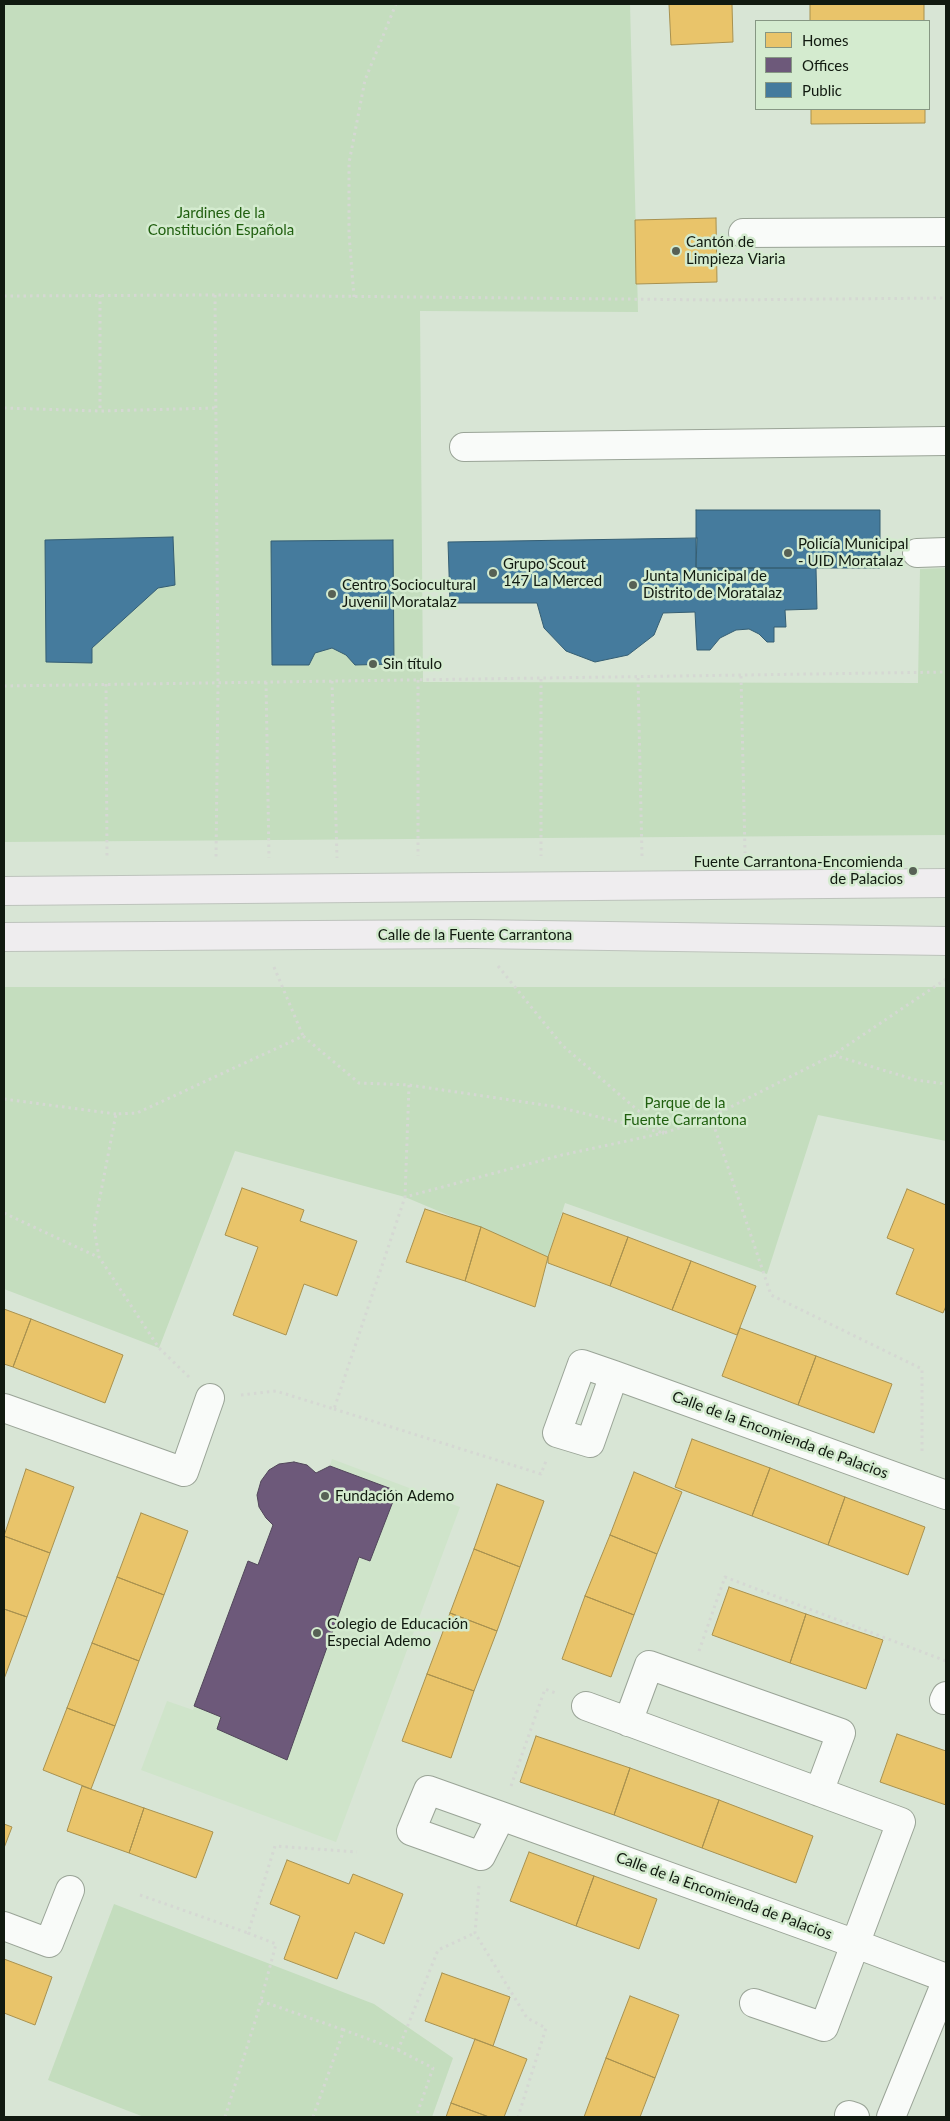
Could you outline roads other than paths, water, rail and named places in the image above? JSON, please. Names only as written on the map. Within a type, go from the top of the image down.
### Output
[{"type":"main road","points":[[4,891],[946,883]]},
{"type":"main road","name":"Calle de la Fuente Carrantona","points":[[4,937],[473,934],[946,941]]},
{"type":"lane","points":[[743,233],[946,232]]},
{"type":"lane","points":[[464,447],[946,441]]},
{"type":"lane","points":[[917,553],[946,552]]},
{"type":"lane","name":"Calle de la Encomienda de Palacios","points":[[557,1432],[582,1364],[946,1496]]},
{"type":"lane","points":[[4,1408],[184,1472],[210,1398]]},
{"type":"lane","points":[[628,1722],[649,1665],[842,1733],[819,1792]]},
{"type":"lane","points":[[586,1706],[901,1822],[824,2028],[754,2003]]},
{"type":"lane","name":"Calle de la Encomienda de Palacios","points":[[501,1816],[481,1856],[411,1831],[428,1790],[501,1816],[856,1944],[946,1978]]},
{"type":"lane","points":[[4,1926],[49,1943],[70,1890]]},
{"type":"lane","points":[[891,2117],[946,1982]]},
{"type":"place","name":"Cantón de Limpieza Viaria","points":[[676,251]]},
{"type":"place","name":"Policía Municipal - UID Moratalaz","points":[[788,553]]},
{"type":"place","name":"Grupo Scout 147 La Merced","points":[[493,573]]},
{"type":"place","name":"Junta Municipal de Distrito de Moratalaz","points":[[633,585]]},
{"type":"place","name":"Centro Sociocultural Juvenil Moratalaz","points":[[332,594]]},
{"type":"place","name":"Sin título","points":[[373,664]]},
{"type":"place","name":"Fuente Carrantona-Encomienda de Palacios","points":[[913,871]]},
{"type":"place","name":"Fundación Ademo","points":[[325,1496]]},
{"type":"place","name":"Colegio de Educación Especial Ademo","points":[[317,1633]]},
{"type":"park label","name":"Jardines de la Constitución Española","points":[[221,222]]},
{"type":"park label","name":"Parque de la Fuente Carrantona","points":[[685,1112]]}]
